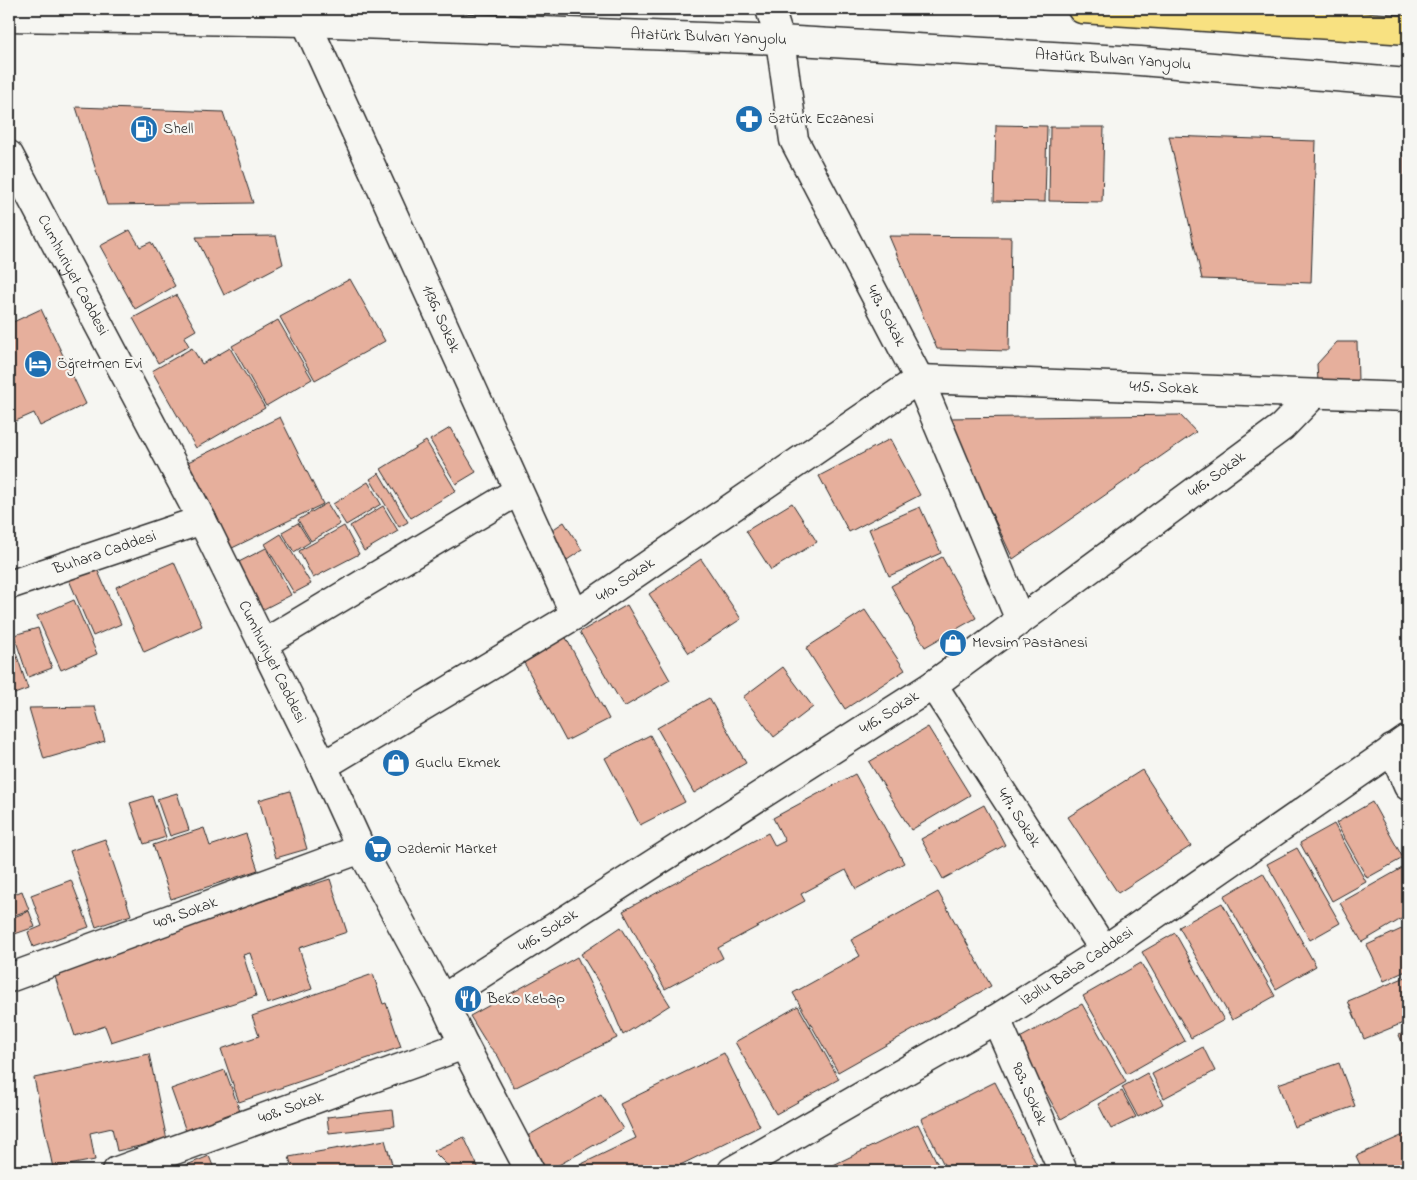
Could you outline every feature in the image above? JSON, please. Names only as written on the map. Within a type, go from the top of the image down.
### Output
[{"type":"highway","points":[[1082,9],[1408,30]]},
{"type":"street","name":"413. Sokak","points":[[770,9],[780,40],[794,140],[919,379],[1020,620]]},
{"type":"street","name":"Atatürk Bulvarı Yanyolu","points":[[9,17],[306,22],[780,40],[1140,61],[1408,82]]},
{"type":"street","name":"1136. Sokak","points":[[306,22],[574,615]]},
{"type":"street","name":"Cumhuriyet Caddesi","points":[[9,155],[202,520],[323,766],[361,849],[442,999],[530,1171]]},
{"type":"street","name":"415. Sokak","points":[[919,379],[1408,397]]},
{"type":"street","name":"410. Sokak","points":[[323,766],[574,615],[919,379]]},
{"type":"street","name":"416. Sokak","points":[[442,999],[933,685],[1282,428],[1313,395]]},
{"type":"street","points":[[263,644],[518,491]]},
{"type":"street","name":"Buhara Caddesi","points":[[9,585],[202,520]]},
{"type":"street","name":"417. Sokak","points":[[933,685],[1104,950]]},
{"type":"street","points":[[1400,744],[1408,786]]},
{"type":"street","name":"İzollu Baba Caddesi","points":[[732,1171],[996,1019],[1104,950],[1400,744]]},
{"type":"street","name":"409. Sokak","points":[[9,978],[361,849]]},
{"type":"street","name":"903. Sokak","points":[[996,1019],[1063,1171]]},
{"type":"street","name":"408. Sokak","points":[[117,1171],[464,1045]]},
{"type":"building","points":[[76,107],[223,112],[253,203],[107,205]]},
{"type":"building","points":[[996,125],[1047,126],[1045,202],[994,201]]},
{"type":"building","points":[[1050,127],[1104,127],[1102,202],[1049,201]]},
{"type":"building","points":[[1169,136],[1316,141],[1311,283],[1202,279]]},
{"type":"building","points":[[1403,147],[1408,147],[1408,220],[1403,220]]},
{"type":"building","points":[[130,230],[140,247],[151,242],[175,286],[135,309],[100,246]]},
{"type":"building","points":[[276,236],[283,264],[224,295],[196,237]]},
{"type":"building","points":[[889,236],[1011,237],[1009,351],[937,349]]},
{"type":"building","points":[[350,279],[385,341],[315,380],[280,317]]},
{"type":"building","points":[[176,295],[196,330],[184,337],[189,346],[158,363],[133,318]]},
{"type":"building","name":"Öğretmen Evi","points":[[41,309],[86,404],[40,426],[34,413],[9,424],[9,324]]},
{"type":"building","points":[[278,320],[312,379],[266,406],[232,346]]},
{"type":"building","points":[[1337,342],[1357,342],[1358,381],[1318,382],[1317,364]]},
{"type":"building","points":[[192,348],[202,364],[230,348],[265,408],[196,448],[152,371]]},
{"type":"building","points":[[1180,415],[1196,432],[1013,559],[947,418]]},
{"type":"building","points":[[280,417],[323,504],[228,550],[186,463]]},
{"type":"building","points":[[450,428],[476,472],[456,484],[430,440]]},
{"type":"building","points":[[890,439],[920,495],[849,532],[819,476]]},
{"type":"building","points":[[426,441],[456,491],[411,518],[381,469]]},
{"type":"building","points":[[379,473],[408,522],[399,527],[370,479]]},
{"type":"building","points":[[368,482],[381,504],[346,525],[333,504]]},
{"type":"building","points":[[327,503],[340,524],[311,541],[298,520]]},
{"type":"building","points":[[792,503],[817,542],[771,570],[746,531]]},
{"type":"building","points":[[383,506],[398,531],[364,551],[350,526]]},
{"type":"building","points":[[920,507],[941,553],[889,576],[869,529]]},
{"type":"building","points":[[564,522],[582,550],[567,560],[549,532]]},
{"type":"building","points":[[298,523],[310,542],[294,552],[282,532]]},
{"type":"building","points":[[344,526],[359,554],[313,578],[299,551]]},
{"type":"building","points":[[281,534],[311,584],[294,593],[265,544]]},
{"type":"building","points":[[266,548],[291,595],[260,611],[235,564]]},
{"type":"building","points":[[942,557],[976,618],[925,647],[891,586]]},
{"type":"building","points":[[701,559],[741,619],[689,653],[649,594]]},
{"type":"building","points":[[94,562],[121,624],[93,636],[66,573]]},
{"type":"building","points":[[174,562],[202,626],[144,652],[116,587]]},
{"type":"building","points":[[74,600],[97,654],[61,670],[37,616]]},
{"type":"building","points":[[627,605],[670,680],[624,707],[580,632]]},
{"type":"building","points":[[865,610],[905,670],[845,709],[806,648]]},
{"type":"building","points":[[38,628],[52,668],[28,677],[14,635]]},
{"type":"building","points":[[564,634],[609,719],[566,741],[521,657]]},
{"type":"building","points":[[12,641],[28,689],[9,696],[9,643]]},
{"type":"building","points":[[783,667],[813,707],[774,737],[743,697]]},
{"type":"building","points":[[709,698],[746,763],[694,793],[657,728]]},
{"type":"building","points":[[95,707],[105,741],[44,759],[29,708]]},
{"type":"building","points":[[928,727],[970,795],[911,830],[869,762]]},
{"type":"building","points":[[650,735],[685,802],[640,825],[605,758]]},
{"type":"building","points":[[1142,770],[1191,846],[1118,893],[1068,817]]},
{"type":"building","points":[[855,774],[904,863],[856,889],[846,870],[801,894],[805,901],[718,948],[723,958],[665,989],[623,911],[768,833],[775,846],[785,841],[773,818]]},
{"type":"building","points":[[290,791],[307,849],[276,858],[259,800]]},
{"type":"building","points":[[177,793],[189,830],[170,836],[157,799]]},
{"type":"building","points":[[152,796],[166,837],[144,844],[130,803]]},
{"type":"building","points":[[1372,802],[1403,858],[1367,878],[1336,823]]},
{"type":"building","points":[[984,805],[1005,845],[943,879],[921,839]]},
{"type":"building","points":[[1334,824],[1366,882],[1332,901],[1300,843]]},
{"type":"building","points":[[204,828],[210,846],[246,834],[258,870],[171,899],[153,845]]},
{"type":"building","points":[[105,839],[131,915],[96,927],[70,851]]},
{"type":"building","points":[[1297,848],[1340,923],[1310,940],[1267,864]]},
{"type":"building","points":[[1404,867],[1408,874],[1408,915],[1362,942],[1340,903]]},
{"type":"building","points":[[1263,873],[1316,966],[1276,989],[1224,896]]},
{"type":"building","points":[[330,879],[347,932],[299,948],[312,989],[267,1004],[250,953],[243,955],[256,996],[111,1042],[105,1026],[75,1036],[52,968]]},
{"type":"building","points":[[71,880],[89,927],[33,947],[28,932],[42,926],[31,895]]},
{"type":"building","points":[[22,891],[29,910],[9,917],[9,896]]},
{"type":"building","points":[[938,892],[991,986],[838,1072],[793,993],[860,956],[851,940]]},
{"type":"building","points":[[1222,903],[1275,996],[1232,1020],[1179,927]]},
{"type":"building","points":[[29,911],[35,927],[9,936],[9,919]]},
{"type":"building","points":[[1408,926],[1408,970],[1384,981],[1367,945]]},
{"type":"building","points":[[621,927],[670,1005],[623,1035],[606,994],[581,954]]},
{"type":"building","points":[[1175,933],[1224,1020],[1191,1038],[1142,952]]},
{"type":"building","points":[[577,957],[617,1038],[514,1088],[498,1056],[488,1045],[470,1016]]},
{"type":"building","points":[[1141,963],[1185,1041],[1127,1074],[1083,996]]},
{"type":"building","points":[[373,974],[383,1004],[386,1003],[401,1047],[239,1102],[221,1049],[259,1036],[252,1016]]},
{"type":"building","points":[[1408,976],[1408,1021],[1364,1039],[1348,1001]]},
{"type":"building","points":[[1082,1004],[1126,1082],[1061,1119],[1016,1040]]},
{"type":"building","points":[[798,1006],[839,1079],[776,1114],[735,1042]]},
{"type":"building","points":[[9,1023],[11,1023],[13,1083],[9,1084]]},
{"type":"building","points":[[1408,1031],[1408,1056],[1399,1035]]},
{"type":"building","points":[[1203,1047],[1215,1071],[1164,1098],[1152,1074]]},
{"type":"building","points":[[724,1053],[760,1126],[668,1171],[567,1171],[636,1138],[620,1104]]},
{"type":"building","points":[[149,1054],[167,1140],[117,1151],[112,1128],[90,1133],[95,1160],[53,1168],[34,1078]]},
{"type":"building","points":[[1339,1063],[1355,1106],[1294,1127],[1278,1084]]},
{"type":"building","points":[[225,1070],[242,1117],[188,1137],[171,1089]]},
{"type":"building","points":[[1147,1073],[1163,1104],[1138,1117],[1122,1087]]},
{"type":"building","points":[[995,1082],[1040,1171],[947,1171],[921,1119]]},
{"type":"building","points":[[1122,1091],[1136,1117],[1111,1129],[1098,1104]]},
{"type":"building","points":[[601,1094],[623,1129],[548,1171],[543,1171],[524,1138]]},
{"type":"building","points":[[393,1110],[395,1126],[329,1133],[327,1117]]},
{"type":"building","points":[[918,1124],[941,1171],[821,1171]]},
{"type":"building","points":[[1408,1133],[1408,1171],[1363,1171],[1356,1156]]},
{"type":"building","points":[[464,1137],[480,1171],[453,1171],[433,1151]]},
{"type":"building","points":[[385,1140],[394,1171],[293,1171],[289,1157]]},
{"type":"building","points":[[209,1156],[215,1171],[172,1171]]},
{"type":"place","name":"Öztürk Eczanesi","points":[[749,119]]},
{"type":"place","name":"Shell","points":[[144,129]]},
{"type":"place","name":"Öğretmen Evi","points":[[38,364]]},
{"type":"place","name":"Mevsim Pastanesi","points":[[953,643]]},
{"type":"place","name":"Guclu Ekmek","points":[[396,763]]},
{"type":"place","name":"Ozdemir Market","points":[[378,849]]},
{"type":"place","name":"Beko Kebap","points":[[468,999]]}]
